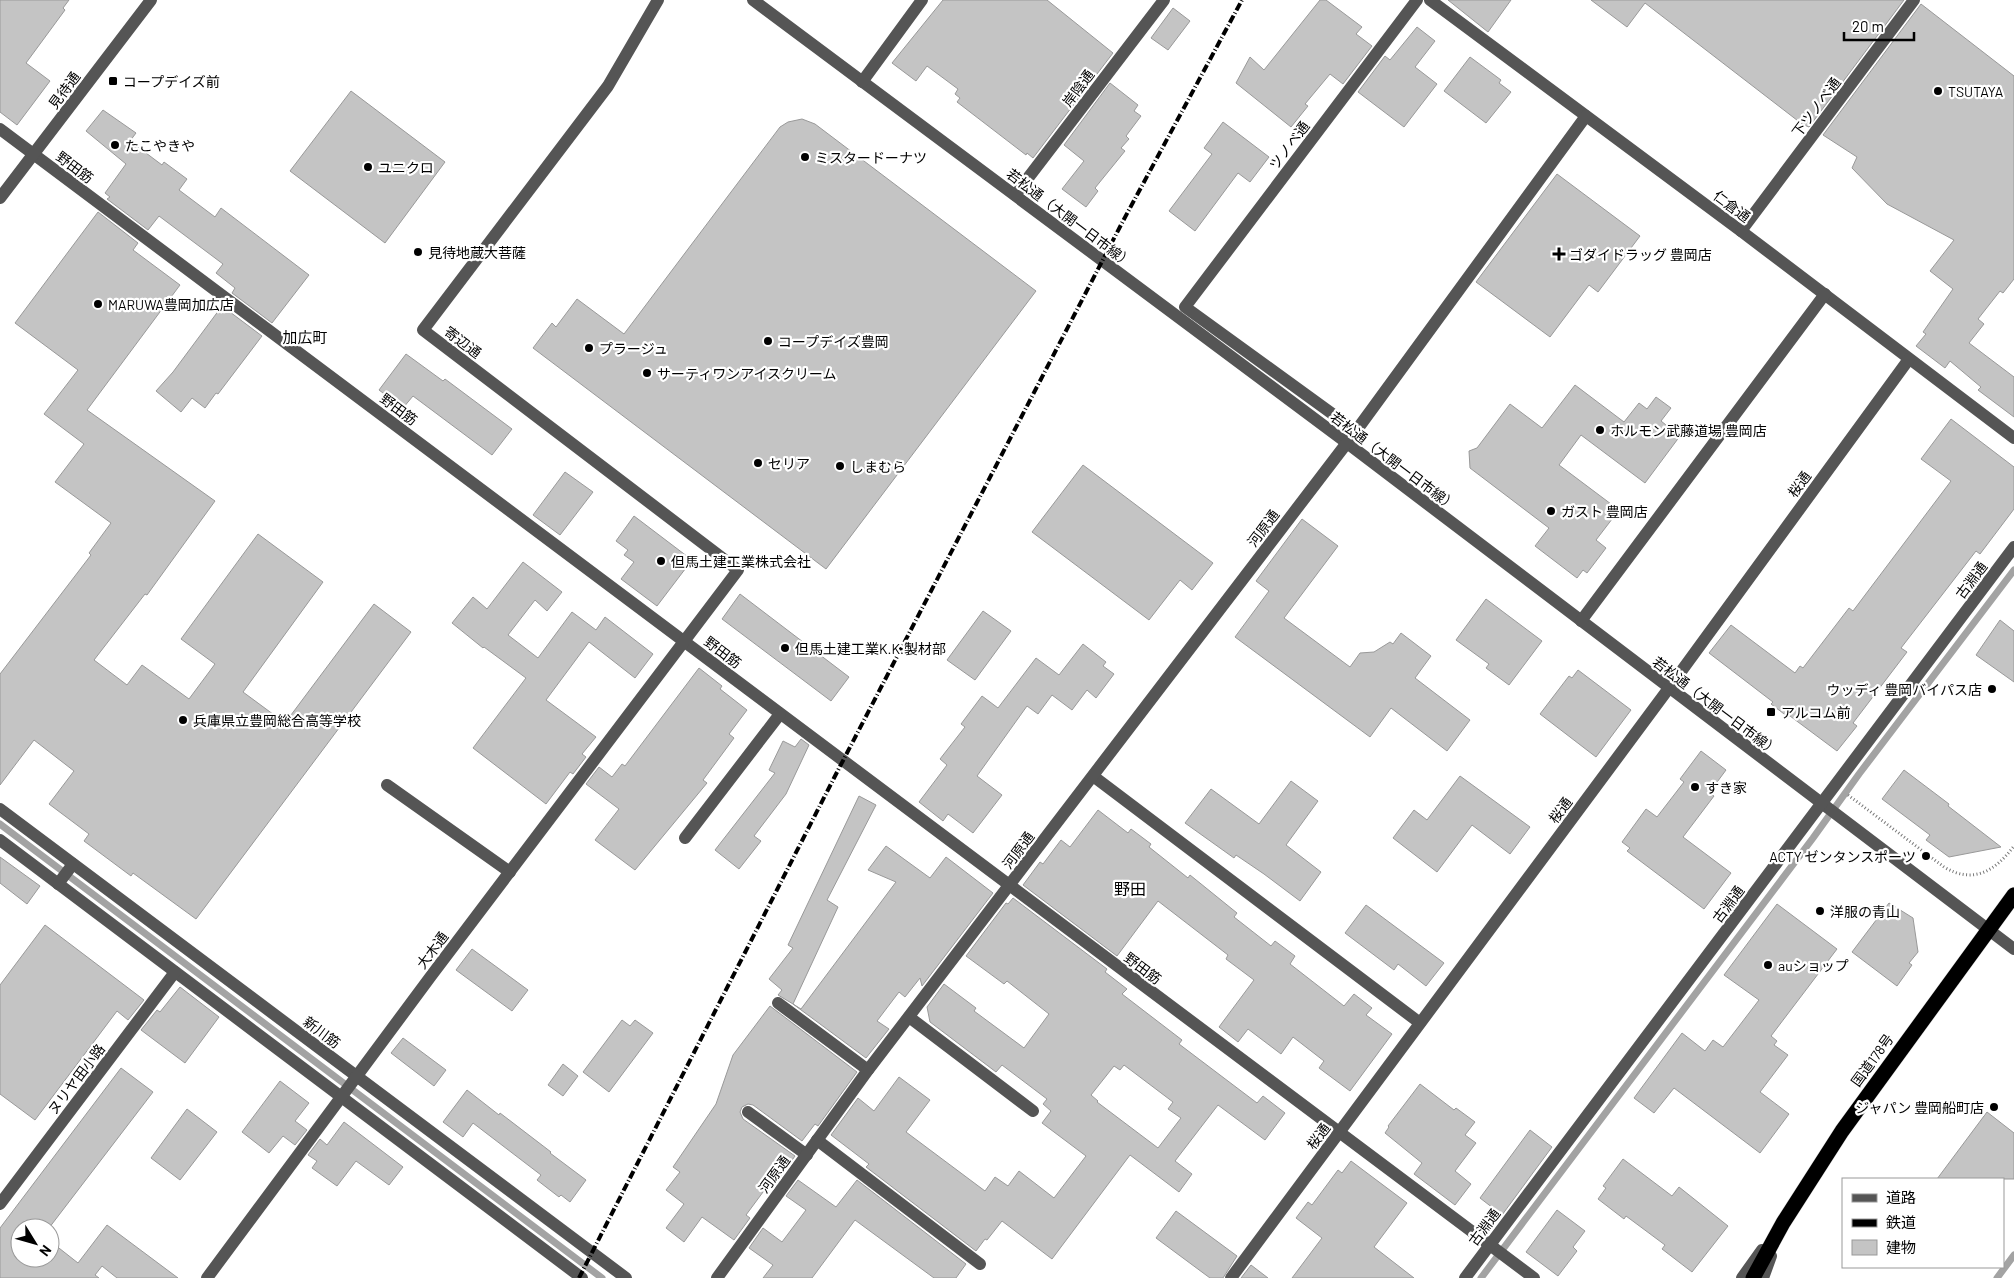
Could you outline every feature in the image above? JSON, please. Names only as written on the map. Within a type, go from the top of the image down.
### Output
[{"type":"highway","name":"国道178号","points":[[1753,1278],[1783,1223],[1842,1131],[2014,895]]},
{"type":"street","name":"見待通","points":[[0,198],[151,0]]},
{"type":"street","name":"寄辺通","points":[[658,0],[608,86],[423,330],[738,570],[683,641]]},
{"type":"street","name":"若松通（大開一日市線）","points":[[753,0],[1347,443],[2014,949]]},
{"type":"street","points":[[862,82],[922,0]]},
{"type":"street","name":"岸陰通","points":[[1015,195],[1164,0]]},
{"type":"street","name":"ツノベ通","points":[[1356,431],[1185,307],[1417,0]]},
{"type":"street","name":"仁倉通","points":[[1430,0],[1741,231],[2014,438]]},
{"type":"street","name":"下ツノベ通","points":[[1741,231],[1914,0]]},
{"type":"street","name":"河原通","points":[[717,1278],[868,1070],[1356,431],[1586,116]]},
{"type":"street","name":"野田筋","points":[[0,129],[1534,1278]]},
{"type":"street","points":[[1581,621],[1825,294]]},
{"type":"street","name":"桜通","points":[[1231,1278],[1669,688],[1909,359]]},
{"type":"street","name":"古淵通","points":[[1465,1278],[2014,547]]},
{"type":"street","name":"大木通","points":[[207,1278],[683,641]]},
{"type":"street","points":[[686,838],[780,714]]},
{"type":"street","points":[[1093,776],[1420,1023]]},
{"type":"street","points":[[387,785],[510,872]]},
{"type":"street","name":"新川筋","points":[[0,809],[72,865],[626,1278]]},
{"type":"street","points":[[0,840],[582,1278]]},
{"type":"street","points":[[59,883],[72,865]]},
{"type":"street","name":"ヌリヤ田小路","points":[[0,1204],[175,972]]},
{"type":"street","points":[[778,1003],[868,1070]]},
{"type":"street","points":[[909,1017],[1033,1111]]},
{"type":"street","points":[[748,1112],[807,1155]]},
{"type":"street","points":[[817,1140],[980,1264]]},
{"type":"street","points":[[1742,1278],[1783,1223]]},
{"type":"street","points":[[1763,1278],[1783,1223]]},
{"type":"path","points":[[1841,790],[1944,867],[1955,872],[1980,874],[2000,864],[2014,846]]},
{"type":"building","points":[[0,0],[69,0],[63,8],[65,10],[26,63],[50,81],[17,125],[0,112]]},
{"type":"building","points":[[943,0],[1047,0],[1113,53],[1033,158],[1027,153],[1026,155],[957,102],[960,98],[955,94],[958,89],[927,66],[916,81],[892,63]]},
{"type":"building","points":[[1320,0],[1326,0],[1362,27],[1356,34],[1372,46],[1343,84],[1330,74],[1305,104],[1308,106],[1291,127],[1236,83],[1250,57],[1264,70]]},
{"type":"building","points":[[1448,0],[1511,0],[1488,32]]},
{"type":"building","points":[[1591,0],[1904,0],[1809,127],[1802,124],[1645,3],[1627,27]]},
{"type":"building","points":[[1921,4],[2014,76],[2014,279],[2003,293],[2000,291],[1978,319],[1984,324],[1969,343],[2014,377],[2014,417],[1978,390],[1981,387],[1950,361],[1945,368],[1916,346],[1926,334],[1923,332],[1953,289],[1930,271],[1954,240],[1887,204],[1852,168],[1857,157],[1823,135]]},
{"type":"building","points":[[1173,8],[1190,21],[1168,50],[1151,38]]},
{"type":"building","points":[[1417,27],[1435,41],[1415,67],[1437,84],[1404,127],[1358,92],[1385,56],[1390,60]]},
{"type":"building","points":[[1470,57],[1501,80],[1499,83],[1511,92],[1486,123],[1444,91]]},
{"type":"building","points":[[1110,83],[1138,105],[1134,111],[1141,116],[1126,136],[1129,139],[1121,148],[1125,151],[1095,188],[1098,191],[1086,207],[1062,189],[1084,161],[1064,145]]},
{"type":"building","name":"ユニクロ","points":[[351,91],[445,162],[385,243],[290,171]]},
{"type":"building","points":[[103,110],[136,133],[130,141],[162,165],[164,162],[187,179],[179,190],[215,217],[221,208],[309,275],[272,323],[232,293],[235,288],[216,273],[223,264],[159,216],[148,230],[107,199],[110,197],[105,193],[126,164],[86,131]]},
{"type":"building","name":"コープデイズ豊岡","points":[[802,119],[815,124],[1036,291],[826,569],[533,348],[552,323],[556,327],[577,299],[624,334],[780,127],[788,122]]},
{"type":"building","points":[[1223,122],[1269,157],[1250,182],[1238,173],[1195,231],[1169,211],[1212,154],[1204,148]]},
{"type":"building","points":[[1557,174],[1640,236],[1598,292],[1589,285],[1550,337],[1476,282]]},
{"type":"building","name":"兵庫県立豊岡総合高等学校","points":[[98,212],[138,243],[133,250],[180,285],[87,410],[215,501],[147,595],[145,594],[94,660],[127,685],[142,665],[189,699],[215,664],[181,639],[258,534],[323,582],[243,692],[285,723],[374,604],[411,632],[196,919],[133,873],[131,876],[84,841],[89,834],[49,804],[74,771],[34,740],[0,785],[0,674],[91,555],[89,553],[111,523],[55,482],[84,444],[44,414],[78,370],[15,323]]},
{"type":"building","points":[[222,306],[262,336],[218,394],[216,393],[205,408],[192,398],[181,412],[156,391],[173,372]]},
{"type":"building","points":[[406,354],[443,381],[445,379],[512,429],[492,455],[413,396],[403,408],[379,390]]},
{"type":"building","points":[[1575,385],[1624,422],[1639,403],[1647,409],[1656,397],[1671,408],[1661,421],[1680,436],[1645,483],[1581,435],[1559,465],[1619,510],[1596,540],[1606,548],[1587,573],[1583,570],[1577,578],[1535,546],[1549,528],[1470,468],[1469,451],[1477,448],[1510,404],[1542,428]]},
{"type":"building","points":[[1951,419],[2014,467],[2014,509],[1980,554],[1976,551],[1901,648],[1907,652],[1853,723],[1857,726],[1837,751],[1771,704],[1773,702],[1709,653],[1731,625],[1795,673],[1800,666],[1803,668],[1849,608],[1853,611],[1951,481],[1921,459]]},
{"type":"building","points":[[1083,465],[1213,563],[1192,590],[1180,580],[1149,620],[1032,532]]},
{"type":"building","points":[[565,472],[593,492],[560,535],[533,515]]},
{"type":"building","name":"但馬土建工業株式会社","points":[[634,516],[692,560],[657,606],[621,579],[634,562],[624,555],[628,550],[616,541]]},
{"type":"building","points":[[1302,519],[1338,546],[1284,618],[1350,667],[1360,653],[1374,652],[1390,642],[1393,644],[1401,633],[1431,656],[1415,678],[1470,720],[1447,751],[1391,708],[1370,737],[1235,637],[1269,591],[1256,581]]},
{"type":"building","points":[[523,562],[562,592],[547,611],[535,600],[508,635],[538,658],[572,612],[596,630],[605,617],[653,654],[635,678],[589,642],[546,700],[596,737],[582,754],[586,757],[573,774],[570,772],[546,804],[473,748],[526,678],[483,648],[452,623],[473,597],[487,609]]},
{"type":"building","name":"但馬土建工業K.K.製材部","points":[[740,594],[849,677],[831,701],[722,619]]},
{"type":"building","points":[[1486,599],[1542,641],[1509,685],[1486,668],[1489,664],[1456,640]]},
{"type":"building","points":[[983,611],[1011,631],[975,680],[947,660]]},
{"type":"building","points":[[2000,620],[2014,631],[2014,682],[1976,655]]},
{"type":"building","points":[[1083,644],[1106,662],[1103,666],[1114,674],[1096,698],[1087,690],[1072,710],[1052,695],[1038,714],[1027,706],[977,776],[1002,795],[973,833],[948,814],[943,821],[919,802],[947,765],[940,759],[965,727],[961,724],[982,696],[998,708],[1036,658],[1059,675]]},
{"type":"building","points":[[699,668],[722,686],[720,689],[747,710],[729,734],[734,738],[703,780],[707,783],[635,870],[595,840],[619,809],[586,784],[599,767],[612,777],[622,764],[625,766]]},
{"type":"building","points":[[1578,670],[1631,710],[1596,757],[1540,714],[1569,676],[1572,678]]},
{"type":"building","points":[[801,739],[809,745],[786,794],[754,836],[761,841],[739,869],[715,850],[775,773],[769,770],[783,741],[795,747]]},
{"type":"building","points":[[1701,751],[1726,770],[1709,793],[1714,796],[1683,837],[1731,873],[1704,909],[1627,851],[1630,848],[1622,842],[1646,809],[1657,817],[1684,782],[1680,779]]},
{"type":"building","points":[[1904,770],[2001,847],[1949,857],[1926,840],[1930,835],[1882,799]]},
{"type":"building","points":[[1460,776],[1530,827],[1510,854],[1472,825],[1437,872],[1393,838],[1414,810],[1427,820]]},
{"type":"building","points":[[1291,781],[1318,801],[1286,845],[1321,872],[1300,901],[1236,855],[1234,858],[1185,823],[1211,789],[1259,824]]},
{"type":"building","points":[[859,796],[876,805],[827,900],[838,907],[793,1004],[778,995],[782,990],[769,979],[793,948],[788,945]]},
{"type":"building","points":[[1098,810],[1128,833],[1131,829],[1151,844],[1149,847],[1188,878],[1190,875],[1237,913],[1234,917],[1271,946],[1275,941],[1295,956],[1290,964],[1344,1006],[1354,994],[1372,1008],[1366,1015],[1392,1034],[1350,1091],[1319,1068],[1324,1061],[1293,1037],[1281,1054],[1248,1029],[1238,1042],[1219,1027],[1254,980],[1226,959],[1228,955],[1158,901],[1117,956],[1023,885],[1040,862],[1043,864],[1061,840],[1070,847]]},
{"type":"building","points":[[886,846],[930,878],[946,857],[993,893],[922,986],[920,978],[905,997],[899,992],[877,1021],[889,1029],[866,1058],[793,1004],[801,1009],[896,882],[868,870]]},
{"type":"building","points":[[0,857],[40,886],[27,904],[0,883]]},
{"type":"building","points":[[1013,898],[1107,969],[1105,972],[1127,989],[1122,994],[1182,1040],[1179,1044],[1257,1103],[1263,1096],[1285,1113],[1265,1140],[1218,1105],[1175,1161],[1192,1174],[1179,1192],[1130,1155],[1052,1259],[1002,1221],[976,1251],[866,1167],[869,1164],[831,1135],[858,1098],[874,1111],[899,1077],[930,1100],[906,1132],[985,1191],[995,1177],[1008,1186],[1019,1171],[1054,1198],[1086,1156],[1042,1123],[1051,1111],[1043,1104],[1047,1099],[1002,1065],[996,1072],[930,1022],[927,1007],[944,984],[976,1008],[974,1011],[1024,1048],[1049,1014],[1007,981],[1004,984],[966,956],[1006,903],[1008,904]],"holes":[[[1124,1065],[1173,1102],[1168,1109],[1181,1118],[1158,1148],[1097,1102],[1091,1095],[1114,1066],[1120,1070]]]},
{"type":"building","points":[[1889,903],[1913,918],[1918,952],[1909,963],[1912,965],[1897,986],[1852,952]]},
{"type":"building","points":[[1777,904],[1837,949],[1771,1036],[1777,1041],[1774,1045],[1788,1055],[1760,1092],[1789,1114],[1760,1153],[1674,1088],[1654,1113],[1634,1098],[1682,1033],[1705,1051],[1713,1040],[1723,1047],[1759,1000],[1724,975]]},
{"type":"building","points":[[1366,905],[1444,963],[1426,986],[1398,964],[1394,970],[1345,933]]},
{"type":"building","points":[[45,925],[144,1000],[128,1020],[117,1011],[35,1120],[0,1094],[0,985]]},
{"type":"building","points":[[472,949],[528,990],[512,1011],[456,970]]},
{"type":"building","points":[[180,987],[219,1017],[185,1063],[141,1030],[157,1010],[160,1012]]},
{"type":"building","points":[[770,1006],[857,1072],[818,1126],[815,1124],[802,1141],[753,1105],[748,1104],[742,1107],[740,1112],[743,1119],[795,1156],[773,1187],[769,1184],[746,1215],[750,1218],[734,1240],[702,1217],[684,1242],[666,1228],[684,1204],[666,1190],[680,1172],[673,1167],[716,1104],[733,1055]]},
{"type":"building","points":[[622,1020],[630,1026],[635,1020],[653,1033],[609,1092],[583,1072]]},
{"type":"building","points":[[403,1038],[446,1070],[434,1086],[391,1053]]},
{"type":"building","points":[[563,1064],[578,1076],[563,1096],[548,1085]]},
{"type":"building","points":[[121,1068],[153,1092],[57,1218],[10,1218],[10,1268],[60,1268],[60,1249],[78,1263],[107,1225],[178,1278],[117,1278],[102,1266],[95,1275],[99,1278],[0,1278],[0,1228]]},
{"type":"building","points":[[280,1081],[309,1103],[295,1121],[307,1130],[295,1145],[283,1136],[269,1153],[242,1132]]},
{"type":"building","points":[[1420,1084],[1454,1110],[1456,1108],[1475,1122],[1465,1135],[1476,1143],[1455,1171],[1471,1184],[1455,1205],[1414,1174],[1422,1163],[1385,1133],[1388,1126]]},
{"type":"building","points":[[467,1090],[499,1115],[500,1113],[586,1180],[570,1202],[561,1195],[559,1197],[537,1180],[541,1175],[473,1123],[463,1137],[443,1122]]},
{"type":"building","points":[[187,1109],[217,1132],[180,1180],[151,1158]]},
{"type":"building","points":[[1987,1112],[2014,1133],[2014,1179],[1938,1178]]},
{"type":"building","points":[[344,1122],[403,1167],[389,1185],[356,1161],[337,1186],[312,1168],[317,1161],[308,1155],[320,1139],[327,1145]]},
{"type":"building","points":[[1530,1130],[1552,1147],[1502,1215],[1480,1198]]},
{"type":"building","points":[[1623,1159],[1672,1196],[1679,1187],[1728,1226],[1692,1272],[1662,1249],[1665,1245],[1626,1216],[1624,1219],[1598,1199],[1606,1188],[1603,1186]]},
{"type":"building","points":[[1351,1161],[1407,1203],[1374,1247],[1414,1278],[1292,1278],[1322,1238],[1296,1218],[1308,1202],[1312,1205],[1338,1170],[1342,1173]]},
{"type":"building","points":[[798,1180],[836,1207],[857,1180],[966,1264],[956,1278],[934,1278],[855,1220],[812,1278],[763,1278],[773,1265],[749,1248],[763,1228],[782,1242],[806,1210],[786,1196]]},
{"type":"building","points":[[1557,1210],[1585,1231],[1573,1247],[1577,1251],[1558,1276],[1526,1252]]},
{"type":"building","points":[[1176,1211],[1237,1256],[1223,1278],[1210,1278],[1156,1238]]},
{"type":"building","points":[[1251,1265],[1268,1278],[1241,1278]]},
{"type":"waterway","points":[[1481,1278],[2014,570]]},
{"type":"waterway","points":[[0,824],[602,1278]]},
{"type":"waterway","points":[[1997,1278],[2014,1255]]},
{"type":"railway","points":[[579,1278],[834,778],[1123,221],[1242,0]]},
{"type":"place","name":"コープデイズ前","points":[[113,81]]},
{"type":"place","name":"TSUTAYA","points":[[1938,91]]},
{"type":"place","name":"たこやきや","points":[[115,145]]},
{"type":"place","name":"ミスタードーナツ","points":[[805,157]]},
{"type":"place","name":"ユニクロ","points":[[368,167]]},
{"type":"place","name":"見待地蔵大菩薩","points":[[418,252]]},
{"type":"place","name":"ゴダイドラッグ 豊岡店","points":[[1559,254]]},
{"type":"place","name":"MARUWA豊岡加広店","points":[[98,304]]},
{"type":"place","name":"コープデイズ豊岡","points":[[768,341]]},
{"type":"place","name":"プラージュ","points":[[589,348]]},
{"type":"place","name":"サーティワンアイスクリーム","points":[[647,373]]},
{"type":"place","name":"ホルモン武藤道場 豊岡店","points":[[1600,430]]},
{"type":"place","name":"セリア","points":[[758,463]]},
{"type":"place","name":"しまむら","points":[[840,466]]},
{"type":"place","name":"ガスト 豊岡店","points":[[1551,511]]},
{"type":"place","name":"但馬土建工業株式会社","points":[[661,561]]},
{"type":"place","name":"但馬土建工業K.K.製材部","points":[[785,648]]},
{"type":"place","name":"ウッディ 豊岡バイパス店","points":[[1992,689]]},
{"type":"place","name":"アルコム前","points":[[1771,712]]},
{"type":"place","name":"兵庫県立豊岡総合高等学校","points":[[183,720]]},
{"type":"place","name":"すき家","points":[[1695,787]]},
{"type":"place","name":"ACTY ゼンタンスポーツ","points":[[1926,856]]},
{"type":"place","name":"洋服の青山","points":[[1820,911]]},
{"type":"place","name":"auショップ","points":[[1768,965]]},
{"type":"place","name":"ジャパン 豊岡船町店","points":[[1994,1107]]},
{"type":"district","name":"加広町","points":[[305,337]]},
{"type":"district","name":"野田","points":[[1130,888]]}]
